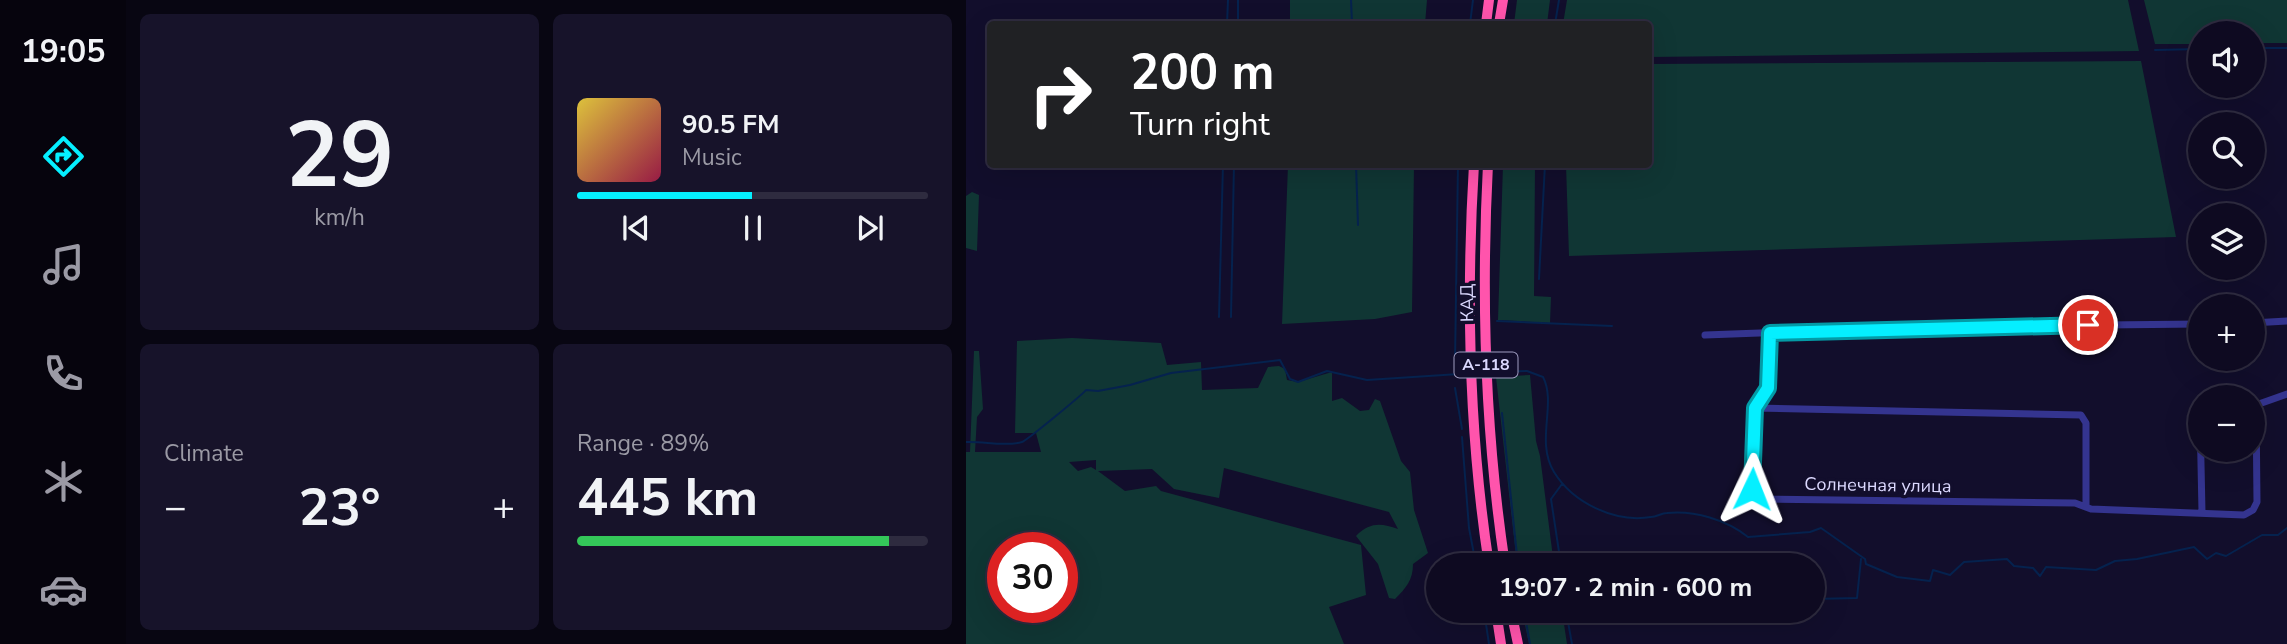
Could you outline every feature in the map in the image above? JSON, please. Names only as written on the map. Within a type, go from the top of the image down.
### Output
[{"type":"highway","points":[[1486,21],[1489,0]]},
{"type":"highway","points":[[1500,21],[1503,0]]},
{"type":"highway","name":"КАД","points":[[1474,168],[1473,381],[1479,488],[1487,553]]},
{"type":"highway","name":"КАД","points":[[1488,168],[1484,233],[1486,380],[1504,553]]},
{"type":"highway","points":[[1498,623],[1501,644]]},
{"type":"highway","points":[[1513,623],[1517,644]]},
{"type":"street","points":[[2265,322],[2287,321]]},
{"type":"street","points":[[1705,335],[1922,327],[2188,324]]},
{"type":"street","name":"Солнечная улица","points":[[1770,333],[1768,388],[1755,408],[1754,498],[2086,505]]},
{"type":"street","points":[[2265,401],[2287,394]]},
{"type":"street","points":[[1755,408],[2081,415],[2086,424],[2086,505],[2091,509],[2244,515],[2253,510],[2257,502],[2256,462]]},
{"type":"street","points":[[2201,462],[2202,512]]},
{"type":"green space","points":[[1290,0],[1427,0],[1425,21],[1290,21]]},
{"type":"green space","points":[[1517,0],[1550,0],[1547,21],[1514,21]]},
{"type":"green space","points":[[1567,0],[2128,0],[2139,51],[1652,57],[1652,21],[1564,21]]},
{"type":"green space","points":[[2144,0],[2287,0],[2287,43],[2265,43],[2265,21],[2188,21],[2188,44],[2155,44]]},
{"type":"green space","points":[[2141,61],[2176,237],[1569,256],[1566,168],[1652,168],[1652,64]]},
{"type":"green space","points":[[1288,168],[1414,168],[1412,312],[1375,319],[1282,324]]},
{"type":"green space","points":[[1503,168],[1535,168],[1534,296],[1551,297],[1550,323],[1498,320]]},
{"type":"green space","points":[[972,192],[979,195],[977,251],[966,248],[966,196]]},
{"type":"green space","points":[[1072,338],[1161,343],[1167,365],[1201,362],[1202,390],[1258,388],[1268,367],[1279,366],[1285,369],[1287,380],[1298,382],[1332,372],[1332,401],[1342,398],[1360,411],[1369,410],[1375,399],[1380,401],[1401,461],[1410,472],[1414,510],[1428,553],[1413,564],[1410,579],[1402,591],[1395,599],[1389,598],[1378,564],[1356,536],[1366,528],[1376,525],[1398,529],[1389,512],[1224,468],[1219,498],[1174,489],[1152,469],[1098,471],[1125,491],[1156,486],[1161,491],[1361,545],[1366,595],[1329,607],[1344,644],[966,644],[966,452],[970,452],[974,351],[979,351],[983,409],[977,417],[975,452],[1041,452],[1036,433],[1015,433],[1017,341]],"holes":[[[1096,460],[1096,470],[1091,467],[1078,471],[1069,462]]]},
{"type":"green space","points":[[1530,375],[1536,441],[1552,553],[1516,553],[1496,377]]},
{"type":"green space","points":[[1525,623],[1564,623],[1567,644],[1529,644]]},
{"type":"waterway","points":[[1227,21],[1228,0]]},
{"type":"waterway","points":[[1238,0],[1238,21]]},
{"type":"waterway","points":[[1351,0],[1352,21]]},
{"type":"waterway","points":[[1470,21],[1473,0]]},
{"type":"waterway","points":[[1556,21],[1559,0]]},
{"type":"waterway","points":[[2265,48],[2287,48]]},
{"type":"waterway","points":[[2155,50],[2188,49]]},
{"type":"waterway","points":[[1219,317],[1223,168]]},
{"type":"waterway","points":[[1231,317],[1234,168]]},
{"type":"waterway","points":[[1356,168],[1358,225]]},
{"type":"waterway","points":[[1455,362],[1458,168]]},
{"type":"waterway","points":[[1539,279],[1545,168]]},
{"type":"waterway","points":[[1497,321],[1612,326]]},
{"type":"waterway","points":[[966,442],[1022,442],[1086,390],[1098,391],[1130,385],[1171,373],[1280,360],[1290,379],[1298,382],[1327,371],[1367,380],[1459,374]]},
{"type":"waterway","points":[[1497,372],[1527,371],[1543,377],[1548,399],[1546,448],[1549,460],[1562,483],[1572,493],[1596,508],[1609,514],[1637,518],[1677,512],[1699,515],[1720,521],[1748,537],[1810,532],[1821,528],[1865,559],[1866,564],[1897,577],[1930,581],[1933,570],[1950,575],[1964,562],[2007,559],[2014,566],[2033,568],[2040,576],[2046,567],[2096,570],[2115,561],[2194,547],[2207,559],[2216,553],[2226,556],[2262,535],[2278,535],[2287,528]]},
{"type":"waterway","points":[[1455,388],[1462,429]]},
{"type":"waterway","points":[[1502,413],[1517,553]]},
{"type":"waterway","points":[[1462,437],[1469,528],[1474,553]]},
{"type":"waterway","points":[[1559,553],[1551,499],[1562,484]]},
{"type":"waterway","points":[[1825,599],[1857,598],[1861,559]]},
{"type":"waterway","points":[[1486,623],[1489,644]]},
{"type":"waterway","points":[[1526,623],[1530,644]]},
{"type":"waterway","points":[[1568,623],[1572,644]]},
{"type":"route","points":[[1752,489],[1755,408],[1768,388],[1766,371],[1770,333],[1922,327],[2088,325]]}]
